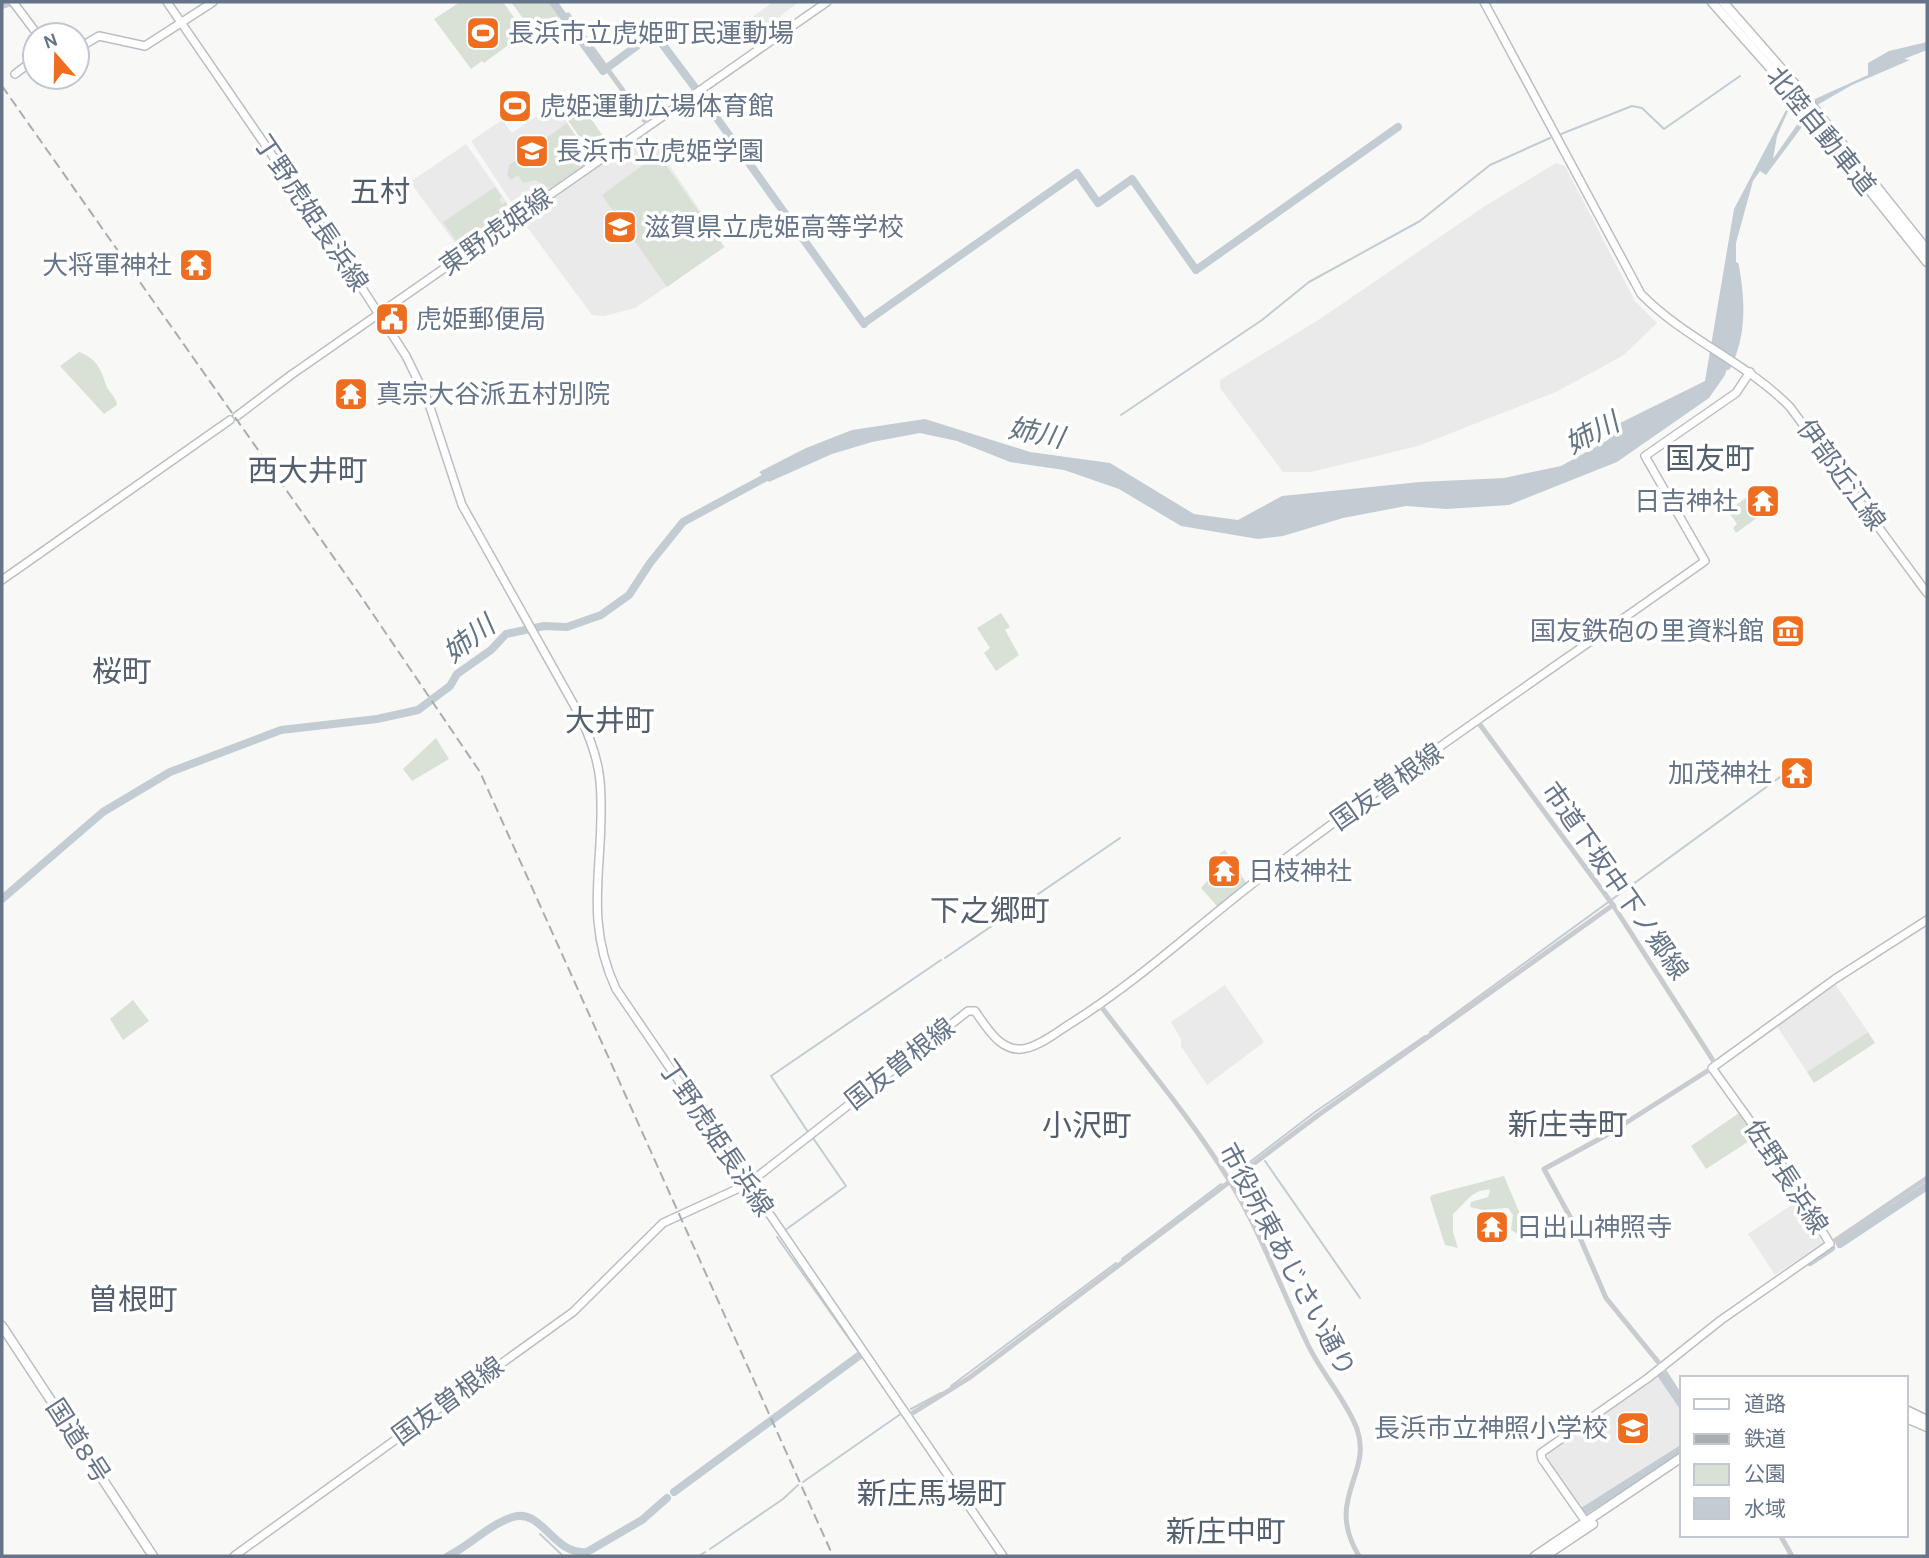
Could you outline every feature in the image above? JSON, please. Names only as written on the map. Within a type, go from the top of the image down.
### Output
[{"type":"highway","name":"北陸自動車道","points":[[1712,2],[1790,85]]},
{"type":"highway","name":"北陸自動車道","points":[[1723,2],[1865,179],[1927,262]]},
{"type":"highway","name":"北陸自動車道","points":[[1865,179],[1927,250]]},
{"type":"highway","name":"国道8号","points":[[2,1326],[153,1556]]},
{"type":"highway","points":[[1908,1411],[1927,1420]]},
{"type":"highway","points":[[1908,1419],[1927,1427]]},
{"type":"highway","points":[[1535,1556],[1680,1458]]},
{"type":"highway","points":[[1545,1556],[1680,1464]]},
{"type":"main road","name":"丁野虎姫長浜線","points":[[167,2],[379,314],[419,381],[454,484],[486,550],[579,713],[596,760],[601,808],[595,913],[609,973],[628,1009],[1003,1556]]},
{"type":"main road","points":[[91,41],[99,36],[145,46],[213,2]]},
{"type":"main road","name":"東野虎姫線","points":[[2,580],[827,2]]},
{"type":"main road","name":"伊部近江線","points":[[1484,2],[1635,284],[1653,306],[1747,370],[1781,397],[1802,421],[1927,593]]},
{"type":"main road","points":[[15,3],[28,21]]},
{"type":"main road","points":[[15,74],[21,70]]},
{"type":"main road","name":"国友曽根線","points":[[234,1556],[573,1312],[663,1223],[748,1184],[968,1010],[975,1011],[995,1039],[1007,1047],[1023,1049],[1038,1044],[1100,1005],[1275,866],[1622,617],[1705,561],[1645,456],[1736,393],[1747,370]]},
{"type":"main road","points":[[1714,1066],[1835,979],[1927,920]]},
{"type":"main road","name":"佐野長浜線","points":[[1586,1522],[1541,1453],[1661,1367],[1721,1320],[1830,1244],[1791,1178],[1714,1066]]},
{"type":"street","points":[[568,15],[648,125]]},
{"type":"street","name":"市道下坂中下ノ郷線","points":[[1478,722],[1610,901],[1714,1066]]},
{"type":"street","points":[[908,1416],[969,1378],[1317,1116],[1610,901]]},
{"type":"street","name":"市役所東あじさい通り","points":[[1100,1005],[1230,1182],[1312,1353],[1358,1432],[1360,1451],[1345,1508],[1344,1524],[1359,1556]]},
{"type":"street","points":[[1680,1396],[1661,1367],[1606,1297],[1574,1224],[1544,1169],[1605,1136],[1714,1066]]},
{"type":"street","points":[[1830,1244],[1927,1178]]},
{"type":"street","points":[[1781,1537],[1792,1556]]},
{"type":"shaded area","points":[[773,2],[799,2],[780,16],[787,26],[756,47],[740,26]]},
{"type":"shaded area","name":"長浜市立虎姫学園","points":[[554,104],[594,161],[545,195],[535,186],[511,202],[471,141],[502,120],[512,133]]},
{"type":"shaded area","name":"滋賀県立虎姫高等学校","points":[[646,131],[725,247],[635,308],[604,316],[592,315],[522,220]]},
{"type":"shaded area","name":"長浜市立虎姫学園","points":[[466,144],[516,215],[466,250],[460,250],[410,182]]},
{"type":"shaded area","points":[[1556,163],[1565,166],[1635,301],[1657,323],[1624,355],[1556,392],[1418,446],[1311,472],[1283,472],[1220,388],[1220,380],[1320,319],[1485,206]]},
{"type":"shaded area","points":[[1834,982],[1868,1032],[1807,1072],[1776,1025]]},
{"type":"shaded area","points":[[1225,985],[1264,1042],[1207,1085],[1181,1046],[1181,1039],[1171,1022]]},
{"type":"shaded area","points":[[1799,1200],[1823,1243],[1775,1275],[1748,1234]]},
{"type":"shaded area","name":"長浜市立神照小学校","points":[[1660,1376],[1680,1405],[1680,1449],[1609,1499],[1602,1498],[1583,1511],[1547,1459],[1549,1452]]},
{"type":"green space","name":"長浜市立虎姫町民運動場","points":[[460,2],[503,2],[521,27],[522,35],[484,63],[482,61],[471,69],[434,19]]},
{"type":"green space","points":[[511,2],[551,2],[560,17],[535,35]]},
{"type":"green space","points":[[572,91],[612,149],[596,160],[556,104]]},
{"type":"green space","points":[[567,123],[592,160],[551,189],[535,180],[523,183],[518,175],[511,180],[507,175],[509,165]]},
{"type":"green space","points":[[658,154],[724,247],[667,287],[602,195]]},
{"type":"green space","points":[[495,187],[502,197],[499,199],[502,204],[505,202],[513,214],[461,248],[443,222]]},
{"type":"green space","points":[[79,352],[97,365],[114,397],[117,405],[104,414],[60,366]]},
{"type":"green space","points":[[1761,487],[1772,507],[1736,533],[1733,528],[1737,524],[1728,511]]},
{"type":"green space","points":[[1001,613],[1010,627],[1005,630],[1019,655],[996,671],[984,653],[990,648],[977,628]]},
{"type":"green space","points":[[436,738],[449,759],[412,781],[403,769]]},
{"type":"green space","points":[[1225,850],[1247,884],[1217,906],[1201,888],[1207,881],[1224,875],[1226,869],[1214,873],[1211,869],[1220,853]]},
{"type":"green space","points":[[133,1000],[149,1021],[123,1040],[110,1019]]},
{"type":"green space","points":[[1868,1032],[1875,1043],[1814,1083],[1807,1072]]},
{"type":"green space","points":[[1739,1113],[1757,1136],[1706,1169],[1691,1146]]},
{"type":"green space","points":[[1504,1176],[1523,1221],[1521,1232],[1518,1234],[1511,1230],[1513,1215],[1508,1208],[1483,1210],[1470,1207],[1471,1202],[1488,1197],[1490,1190],[1484,1190],[1474,1194],[1453,1214],[1453,1232],[1458,1248],[1445,1245],[1430,1198],[1432,1195]]},
{"type":"water","points":[[1927,42],[1927,50],[1904,59],[1910,60],[1852,85],[1819,104],[1766,175],[1760,171],[1753,181],[1736,243],[1736,335],[1725,375],[1709,398],[1617,462],[1509,505],[1446,509],[1406,506],[1343,518],[1283,536],[1258,539],[1181,526],[1119,489],[1064,470],[1010,462],[957,441],[920,433],[872,442],[832,454],[769,482],[759,472],[806,448],[852,430],[925,419],[1030,452],[1110,463],[1194,514],[1238,520],[1282,496],[1420,482],[1504,478],[1561,466],[1608,440],[1620,423],[1705,381],[1734,209],[1786,110],[1788,111],[1777,136],[1773,159],[1815,99],[1868,75],[1868,63],[1889,51]]},
{"type":"waterway","points":[[2,5],[12,2]]},
{"type":"waterway","points":[[553,2],[603,71],[654,33],[696,89]]},
{"type":"waterway","points":[[1561,134],[1632,106],[1642,108],[1664,129],[1740,76]]},
{"type":"waterway","points":[[701,96],[864,324]]},
{"type":"waterway","points":[[867,321],[1077,173],[1098,203],[1132,179],[1196,270],[1398,127]]},
{"type":"waterway","points":[[1121,415],[1262,320],[1309,282],[1420,221],[1490,165],[1550,138]]},
{"type":"waterway","name":"姉川","points":[[1727,366],[1736,342],[1739,317],[1735,266]]},
{"type":"waterway","name":"姉川","points":[[2,899],[103,812],[170,772],[281,730],[377,719],[418,710],[450,686],[457,674],[491,650],[506,634],[544,626],[567,627],[601,615],[629,595],[650,563],[683,522],[772,474]]},
{"type":"waterway","points":[[1430,1032],[1780,777]]},
{"type":"waterway","points":[[945,958],[1120,838]]},
{"type":"waterway","points":[[808,1132],[771,1076],[941,960]]},
{"type":"waterway","points":[[1234,1174],[1315,1112],[1425,1036]]},
{"type":"waterway","points":[[784,1231],[846,1186],[813,1138]]},
{"type":"waterway","points":[[1265,1161],[1360,1298]]},
{"type":"waterway","points":[[1122,1259],[1221,1184]]},
{"type":"waterway","points":[[1840,1244],[1927,1186]]},
{"type":"waterway","points":[[777,1237],[862,1357]]},
{"type":"waterway","points":[[1810,1262],[1831,1248]]},
{"type":"waterway","points":[[951,1386],[1116,1263]]},
{"type":"waterway","points":[[674,1492],[860,1355]]},
{"type":"waterway","points":[[865,1360],[885,1390]]},
{"type":"waterway","points":[[1661,1374],[1680,1402]]},
{"type":"waterway","points":[[911,1409],[941,1393]]},
{"type":"waterway","points":[[803,1482],[902,1413]]},
{"type":"waterway","points":[[1584,1511],[1680,1450]]},
{"type":"waterway","points":[[710,1549],[783,1499],[798,1485]]},
{"type":"waterway","points":[[448,1556],[504,1520],[523,1516],[532,1519],[565,1547],[587,1552],[642,1520],[667,1498]]},
{"type":"waterway","points":[[540,1534],[563,1556]]},
{"type":"waterway","points":[[699,1556],[705,1552]]},
{"type":"railway","points":[[2,86],[358,592],[480,772],[833,1556]]},
{"type":"place","name":"長浜市立虎姫町民運動場","points":[[483,33]]},
{"type":"place","name":"虎姫運動広場体育館","points":[[515,106]]},
{"type":"place","name":"長浜市立虎姫学園","points":[[532,151]]},
{"type":"place","name":"滋賀県立虎姫高等学校","points":[[620,227]]},
{"type":"place","name":"大将軍神社","points":[[196,265]]},
{"type":"place","name":"虎姫郵便局","points":[[392,319]]},
{"type":"place","name":"真宗大谷派五村別院","points":[[351,394]]},
{"type":"place","name":"日吉神社","points":[[1763,501]]},
{"type":"place","name":"国友鉄砲の里資料館","points":[[1788,631]]},
{"type":"place","name":"加茂神社","points":[[1797,773]]},
{"type":"place","name":"日枝神社","points":[[1224,871]]},
{"type":"place","name":"日出山神照寺","points":[[1492,1227]]},
{"type":"place","name":"長浜市立神照小学校","points":[[1633,1428]]},
{"type":"district","name":"五村","points":[[380,192]]},
{"type":"district","name":"国友町","points":[[1710,459]]},
{"type":"district","name":"西大井町","points":[[308,471]]},
{"type":"district","name":"桜町","points":[[122,672]]},
{"type":"district","name":"大井町","points":[[610,721]]},
{"type":"district","name":"下之郷町","points":[[990,911]]},
{"type":"district","name":"新庄寺町","points":[[1568,1125]]},
{"type":"district","name":"小沢町","points":[[1087,1126]]},
{"type":"district","name":"曽根町","points":[[133,1300]]},
{"type":"district","name":"新庄馬場町","points":[[932,1494]]},
{"type":"district","name":"新庄中町","points":[[1226,1532]]}]
